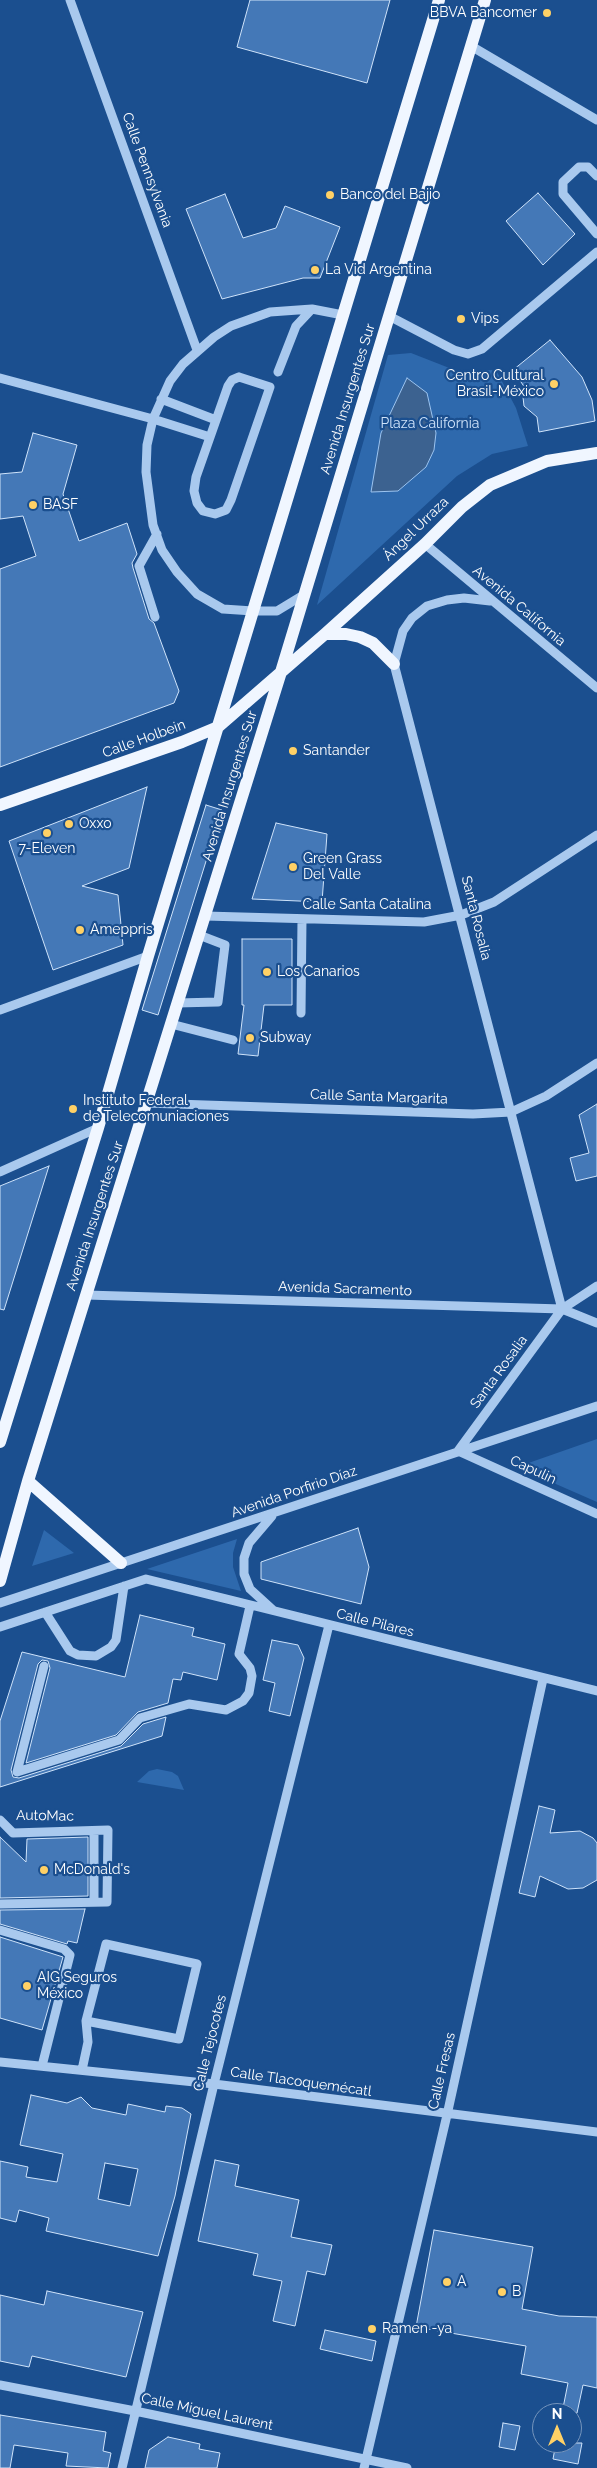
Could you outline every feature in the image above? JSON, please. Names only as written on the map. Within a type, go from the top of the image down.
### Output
[{"type":"main road","name":"Avenida Insurgentes Sur","points":[[0,1442],[98,1128],[148,956],[440,0]]},
{"type":"main road","name":"Avenida Insurgentes Sur","points":[[0,1581],[28,1481],[281,672],[485,0]]},
{"type":"main road","name":"Ángel Urraza","points":[[281,672],[425,544],[462,507],[490,485],[547,461],[597,453]]},
{"type":"main road","points":[[325,634],[346,634],[360,637],[379,648],[394,664]]},
{"type":"main road","name":"Calle Holbein","points":[[0,804],[182,742],[218,727],[281,672]]},
{"type":"main road","points":[[28,1481],[121,1562]]},
{"type":"street","name":"Calle Pennsylvania","points":[[70,0],[197,350]]},
{"type":"street","points":[[472,46],[597,120]]},
{"type":"street","points":[[597,176],[588,167],[579,167],[563,182],[562,187],[563,194],[597,234]]},
{"type":"street","points":[[389,316],[454,350],[468,354],[482,349],[597,252]]},
{"type":"street","points":[[278,372],[296,326],[312,309]]},
{"type":"street","points":[[305,594],[277,611],[253,611],[223,609],[196,594],[177,572],[162,550],[157,534],[146,472],[147,445],[160,399],[182,364],[197,350],[225,330],[250,318],[284,310],[312,309],[343,315]]},
{"type":"street","points":[[239,377],[246,378],[270,387],[231,500],[226,510],[215,514],[203,511],[196,503],[194,490],[196,477],[210,437],[228,386],[232,380],[239,377]]},
{"type":"street","points":[[0,378],[153,419],[210,437]]},
{"type":"street","points":[[160,399],[216,420]]},
{"type":"street","points":[[155,617],[138,566],[157,534]]},
{"type":"street","name":"Avenida California","points":[[425,544],[490,601],[597,688]]},
{"type":"street","points":[[394,664],[403,631],[412,618],[427,606],[447,600],[464,598],[490,601]]},
{"type":"street","name":"Santa Rosalia","points":[[394,664],[461,915],[562,1309],[458,1451]]},
{"type":"street","name":"Calle Santa Catalina","points":[[205,916],[424,922],[461,915],[494,902],[597,835]]},
{"type":"street","points":[[301,1013],[302,919]]},
{"type":"street","points":[[178,1003],[218,1002],[225,944],[199,936]]},
{"type":"street","points":[[0,1010],[148,956]]},
{"type":"street","points":[[171,1024],[234,1040]]},
{"type":"street","name":"Calle Santa Margarita","points":[[146,1103],[473,1114],[511,1112],[546,1096],[597,1062]]},
{"type":"street","points":[[0,1172],[98,1128]]},
{"type":"street","points":[[562,1309],[597,1286]]},
{"type":"street","name":"Avenida Sacramento","points":[[86,1295],[562,1309]]},
{"type":"street","points":[[562,1309],[597,1323]]},
{"type":"street","name":"Avenida Porfirio Díaz","points":[[0,1604],[121,1562],[273,1515],[458,1451],[597,1406]]},
{"type":"street","name":"Capulin","points":[[458,1451],[597,1514]]},
{"type":"street","points":[[273,1515],[249,1543],[244,1558],[244,1574],[250,1589],[277,1613]]},
{"type":"street","name":"Calle Pilares","points":[[124,1586],[146,1580],[597,1691]]},
{"type":"street","points":[[0,1627],[45,1612],[124,1586],[116,1640],[111,1647],[96,1656],[78,1655],[70,1651],[45,1612]]},
{"type":"street","points":[[44,1666],[17,1772],[120,1740],[140,1718],[189,1704],[226,1710],[243,1701],[249,1693],[252,1676],[250,1668],[239,1654],[250,1606]]},
{"type":"street","name":"Calle Tejocotes","points":[[122,2468],[214,2084],[329,1625]]},
{"type":"street","name":"Calle Fresas","points":[[365,2464],[447,2115],[544,1679]]},
{"type":"street","name":"AutoMac","points":[[0,1820],[13,1832],[94,1831]]},
{"type":"street","points":[[0,1904],[107,1902],[108,1830],[94,1831],[94,1902]]},
{"type":"street","points":[[0,1930],[64,1949],[70,1955],[42,2066]]},
{"type":"street","points":[[82,2070],[88,2042],[86,2021],[106,1944],[197,1964],[179,2038],[86,2021]]},
{"type":"street","name":"Calle Tlacoquemécatl","points":[[0,2062],[214,2084],[447,2115],[597,2132]]},
{"type":"street","name":"Calle Miguel Laurent","points":[[0,2385],[135,2411],[365,2464],[407,2468]]},
{"type":"green space","name":"Plaza California","points":[[411,353],[457,371],[496,370],[516,408],[528,446],[492,454],[457,476],[317,605],[388,355]]},
{"type":"green space","points":[[597,1439],[597,1502],[517,1467]]},
{"type":"green space","points":[[44,1530],[74,1553],[32,1566]]},
{"type":"green space","points":[[237,1539],[233,1553],[233,1567],[241,1591],[147,1569]]},
{"type":"green space","points":[[157,1769],[172,1772],[178,1776],[184,1790],[137,1782],[149,1771]]},
{"type":"shaded area","points":[[407,378],[427,393],[436,433],[434,450],[426,467],[398,491],[371,492],[381,433]]},
{"type":"building","points":[[250,0],[390,0],[367,83],[237,47]]},
{"type":"building","points":[[538,193],[575,234],[543,265],[506,221]]},
{"type":"building","points":[[225,194],[243,238],[276,228],[285,206],[340,227],[320,278],[303,278],[222,299],[186,209]]},
{"type":"building","name":"Centro Cultural Brasil-México","points":[[550,340],[582,377],[592,400],[595,421],[539,432],[537,417],[524,406],[523,397],[527,391],[513,370]]},
{"type":"building","points":[[33,433],[77,445],[63,494],[79,541],[127,523],[137,554],[132,563],[133,568],[149,619],[154,623],[179,691],[174,703],[0,767],[0,569],[36,556],[23,516],[0,519],[0,474],[22,472]]},
{"type":"building","points":[[147,787],[129,868],[82,886],[118,895],[123,945],[53,970],[9,841]]},
{"type":"building","points":[[206,805],[222,810],[158,1015],[142,1010]]},
{"type":"building","name":"Green Grass Del Valle","points":[[276,823],[327,834],[322,902],[252,899]]},
{"type":"building","name":"Los Canarios","points":[[242,939],[292,939],[292,1005],[264,1005],[258,1056],[238,1054],[244,1005],[242,1005]]},
{"type":"building","points":[[597,1104],[597,1176],[576,1181],[570,1158],[589,1153],[579,1115]]},
{"type":"building","points":[[49,1166],[4,1310],[0,1309],[0,1186]]},
{"type":"building","points":[[358,1528],[369,1567],[361,1604],[261,1579],[261,1562]]},
{"type":"building","points":[[140,1615],[194,1628],[192,1636],[225,1644],[217,1680],[183,1672],[181,1680],[173,1679],[168,1703],[138,1712],[116,1735],[26,1763],[50,1668],[48,1661],[42,1660],[38,1664],[11,1770],[13,1777],[19,1778],[121,1746],[143,1724],[166,1717],[162,1736],[0,1787],[0,1721],[22,1652],[125,1677]]},
{"type":"building","points":[[272,1640],[298,1645],[304,1658],[290,1716],[269,1711],[275,1683],[263,1680]]},
{"type":"building","points":[[539,1806],[555,1810],[550,1833],[580,1831],[593,1838],[597,1843],[597,1880],[583,1888],[568,1889],[540,1876],[535,1897],[519,1893]]},
{"type":"building","name":"McDonald's","points":[[0,1837],[26,1862],[27,1839],[88,1837],[88,1896],[0,1898]]},
{"type":"building","points":[[85,1909],[77,1943],[68,1941],[67,1944],[0,1924],[0,1910]]},
{"type":"building","name":"AIG Seguros México","points":[[0,1937],[63,1957],[42,2030],[0,2018]]},
{"type":"building","points":[[31,2095],[67,2103],[81,2097],[92,2108],[126,2115],[128,2104],[165,2112],[166,2106],[182,2108],[191,2114],[175,2196],[158,2256],[46,2231],[49,2218],[19,2210],[16,2222],[0,2218],[0,2161],[28,2167],[26,2177],[57,2182],[63,2154],[20,2145]],"holes":[[[105,2163],[138,2169],[130,2206],[98,2199]]]},
{"type":"building","points":[[215,2160],[239,2165],[235,2186],[299,2200],[291,2237],[332,2245],[325,2275],[307,2271],[295,2326],[273,2321],[282,2281],[253,2275],[258,2254],[198,2241]]},
{"type":"building","points":[[434,2230],[533,2247],[522,2309],[559,2316],[597,2317],[597,2388],[583,2385],[579,2403],[564,2403],[568,2383],[521,2374],[526,2346],[416,2327]]},
{"type":"building","points":[[47,2291],[143,2312],[126,2377],[32,2356],[29,2367],[0,2361],[0,2295],[44,2305]]},
{"type":"building","points":[[325,2330],[376,2341],[372,2361],[320,2349]]},
{"type":"building","points":[[0,2415],[106,2432],[103,2451],[111,2453],[108,2468],[66,2466],[68,2453],[14,2445],[10,2468],[0,2468]]},
{"type":"building","points":[[503,2423],[520,2426],[515,2450],[499,2447]]},
{"type":"building","points":[[168,2437],[200,2444],[199,2449],[220,2453],[217,2468],[145,2468],[149,2450]]},
{"type":"building","points":[[554,2453],[580,2453],[578,2464],[553,2459]]},
{"type":"place","name":"BBVA Bancomer","points":[[547,13]]},
{"type":"place","name":"Banco del Bajio","points":[[330,195]]},
{"type":"place","name":"La Vid Argentina","points":[[315,270]]},
{"type":"place","name":"Vips","points":[[461,319]]},
{"type":"place","name":"Centro Cultural Brasil-México","points":[[554,384]]},
{"type":"place","name":"BASF","points":[[33,505]]},
{"type":"place","name":"Santander","points":[[293,751]]},
{"type":"place","name":"Oxxo","points":[[69,824]]},
{"type":"place","name":"7-Eleven","points":[[47,833]]},
{"type":"place","name":"Green Grass Del Valle","points":[[293,867]]},
{"type":"place","name":"Ameppris","points":[[80,930]]},
{"type":"place","name":"Los Canarios","points":[[267,972]]},
{"type":"place","name":"Subway","points":[[250,1038]]},
{"type":"place","name":"Instituto Federal de Telecomuniaciones","points":[[73,1109]]},
{"type":"place","name":"McDonald's","points":[[44,1870]]},
{"type":"place","name":"AIG Seguros México","points":[[27,1986]]},
{"type":"place","name":"A","points":[[447,2282]]},
{"type":"place","name":"B","points":[[502,2292]]},
{"type":"place","name":"Ramen -ya","points":[[372,2329]]}]
